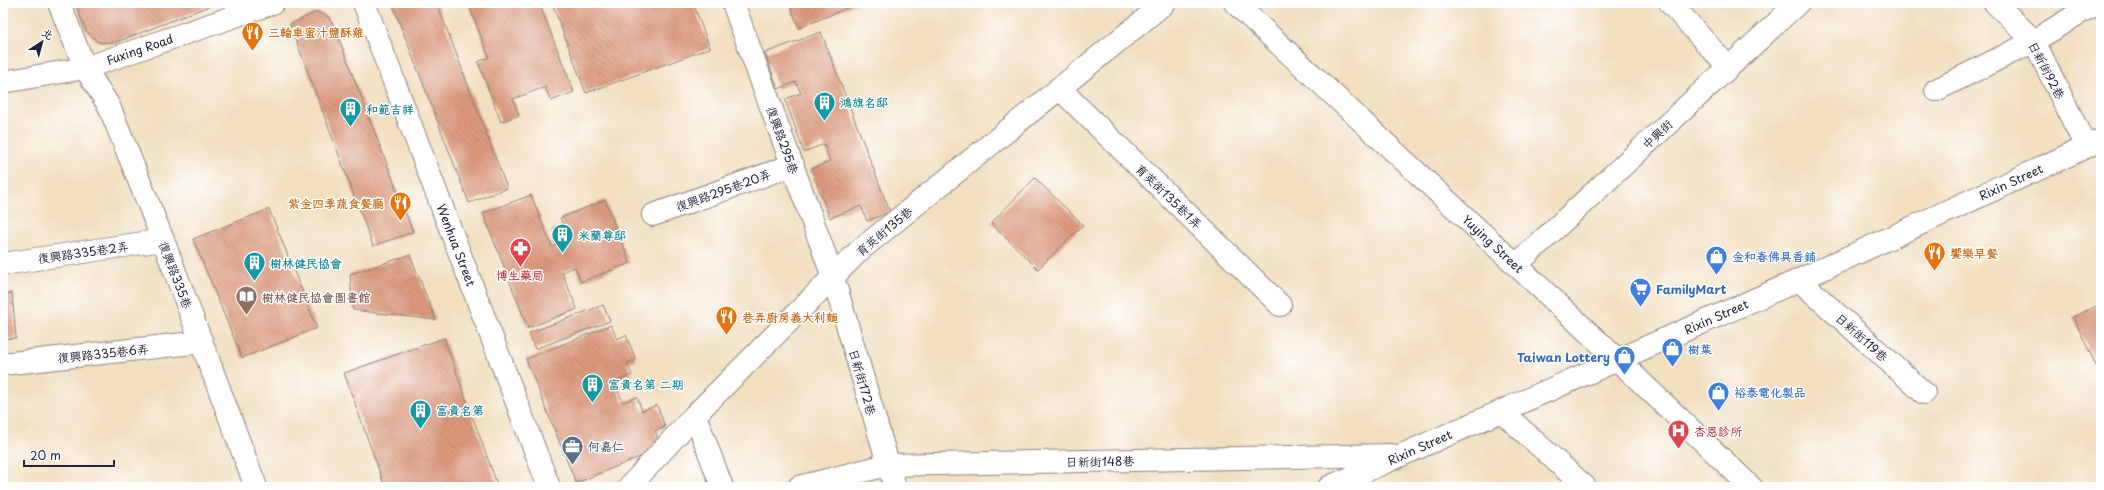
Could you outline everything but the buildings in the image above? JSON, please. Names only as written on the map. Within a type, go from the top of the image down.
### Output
[{"type":"street","name":"復興路335巷","points":[[59,3],[85,68],[109,106],[163,240],[256,487]]},
{"type":"street","name":"Fuxing Road","points":[[3,82],[85,68],[273,3]]},
{"type":"street","name":"Wenhua Street","points":[[364,3],[549,487]]},
{"type":"street","name":"復興路295巷","points":[[734,3],[833,277]]},
{"type":"street","name":"育英街135巷","points":[[628,487],[695,415],[860,250],[1165,3]]},
{"type":"street","name":"Yuying Street","points":[[1234,3],[1619,361],[1751,487]]},
{"type":"street","points":[[1670,3],[1728,67]]},
{"type":"street","name":"中興街","points":[[1516,265],[1798,3]]},
{"type":"street","name":"日新街92巷","points":[[1995,3],[2034,41],[2094,144]]},
{"type":"street","points":[[1936,90],[2034,41],[2081,12],[2099,3]]},
{"type":"street","name":"育英街135巷1弄","points":[[1059,88],[1280,305]]},
{"type":"street","name":"Rixin Street","points":[[1329,487],[1619,361],[2094,144]]},
{"type":"street","name":"復興路295巷20弄","points":[[653,215],[792,165]]},
{"type":"street","name":"復興路335巷2弄","points":[[3,264],[163,240]]},
{"type":"street","name":"日新街172巷","points":[[833,277],[887,465],[895,487]]},
{"type":"street","name":"日新街119巷","points":[[1799,280],[1924,393]]},
{"type":"street","name":"復興路335巷6弄","points":[[3,364],[202,342]]},
{"type":"street","points":[[1502,412],[1585,487]]},
{"type":"street","points":[[695,415],[722,487]]},
{"type":"street","name":"日新街148巷","points":[[799,487],[887,465],[1403,455]]},
{"type":"place","name":"三輪車蜜汁鹽酥雞","points":[[252,52]]},
{"type":"place","name":"鴻旗名邸","points":[[824,122]]},
{"type":"place","name":"和範吉祥","points":[[351,128]]},
{"type":"place","name":"紫金四季蔬食餐廳","points":[[400,222]]},
{"type":"place","name":"米蘭尊邸","points":[[563,254]]},
{"type":"place","name":"博生藥局","points":[[520,268]]},
{"type":"place","name":"饗樂早餐","points":[[1935,272]]},
{"type":"place","name":"金和春佛具香鋪","points":[[1716,276]]},
{"type":"place","name":"樹林健民協會","points":[[255,282]]},
{"type":"place","name":"FamilyMart","points":[[1641,308]]},
{"type":"place","name":"樹林健民協會圖書館","points":[[247,316]]},
{"type":"place","name":"巷弄廚房義大利麵","points":[[726,336]]},
{"type":"place","name":"樹葉","points":[[1672,368]]},
{"type":"place","name":"Taiwan Lottery","points":[[1625,376]]},
{"type":"place","name":"富貴名第 二期","points":[[592,404]]},
{"type":"place","name":"裕泰電化製品","points":[[1718,412]]},
{"type":"place","name":"富貴名第","points":[[421,430]]},
{"type":"place","name":"杏恩診所","points":[[1678,450]]},
{"type":"place","name":"何嘉仁","points":[[573,466]]}]
